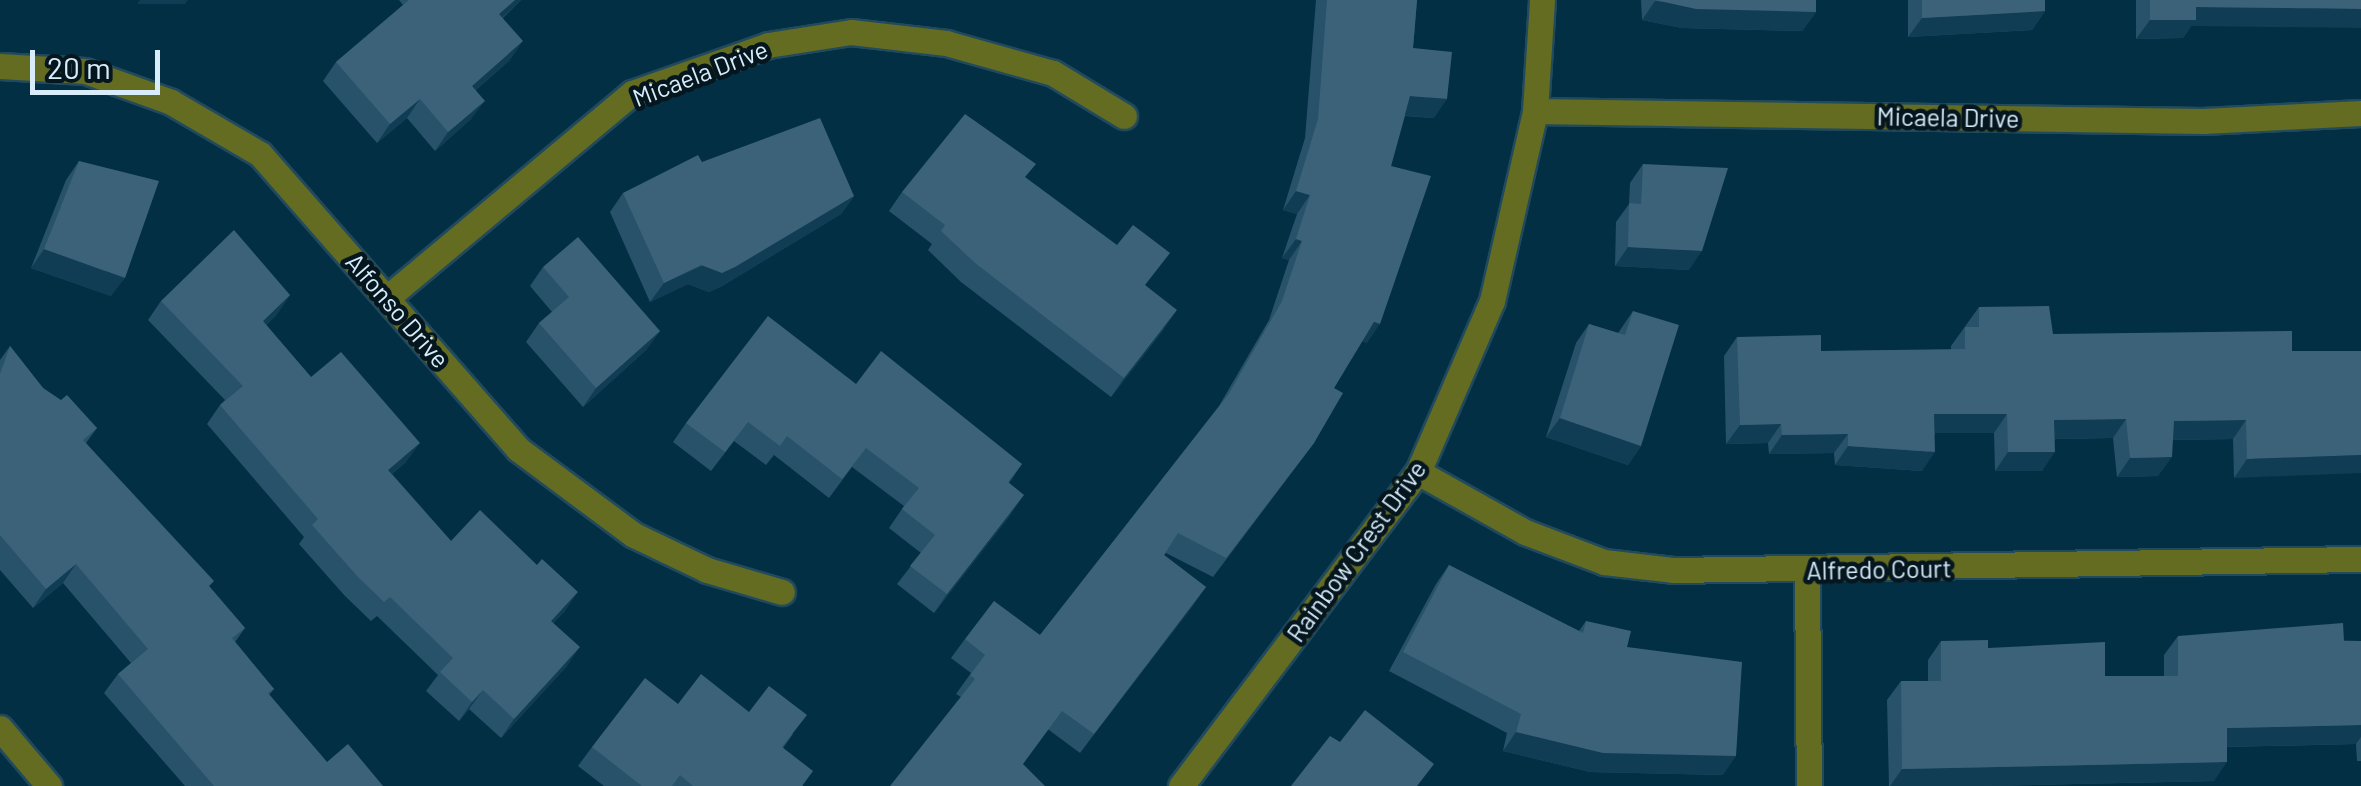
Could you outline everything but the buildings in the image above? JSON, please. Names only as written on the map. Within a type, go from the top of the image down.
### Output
[{"type":"street","name":"Rainbow Crest Drive","points":[[1181,786],[1418,472],[1492,302],[1535,110],[1542,0]]},
{"type":"street","name":"Micaela Drive","points":[[388,297],[632,93],[768,45],[851,32],[946,42],[1053,73],[1124,116]]},
{"type":"street","name":"Alfonso Drive","points":[[0,66],[85,71],[172,102],[260,154],[518,449],[634,536],[707,570],[782,592]]},
{"type":"street","name":"Micaela Drive","points":[[1535,110],[2203,121],[2361,113]]},
{"type":"street","name":"Alfredo Court","points":[[1418,472],[1524,532],[1604,562],[1807,571],[2361,559]]},
{"type":"street","points":[[1807,571],[1809,786]]},
{"type":"street","points":[[0,728],[49,786]]}]
